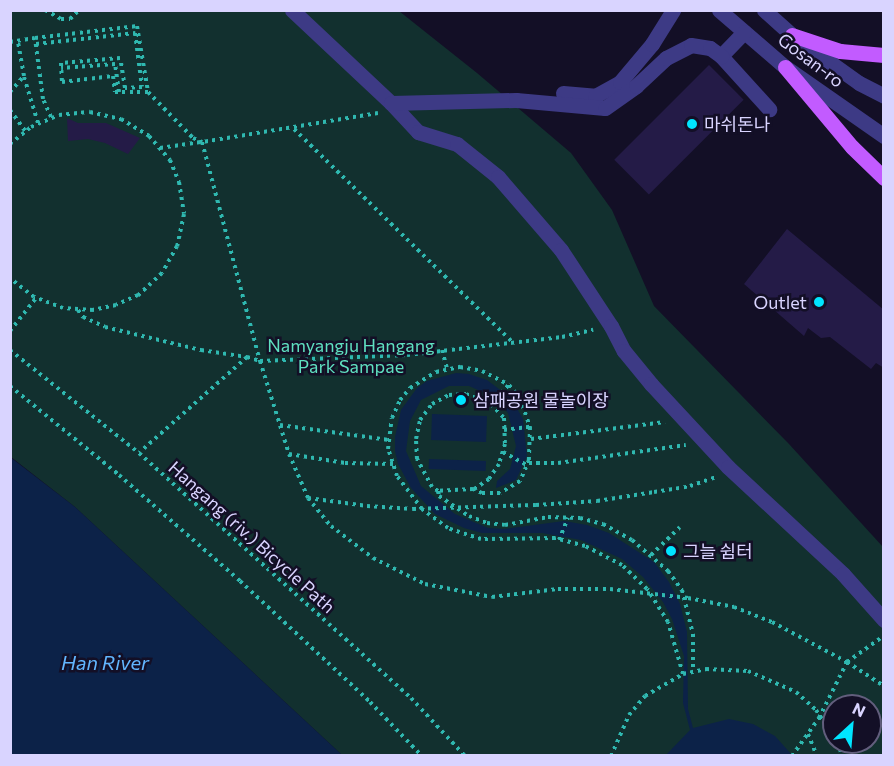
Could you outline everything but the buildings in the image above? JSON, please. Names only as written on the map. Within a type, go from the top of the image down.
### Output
[{"type":"main road","points":[[792,35],[840,51],[884,55]]},
{"type":"main road","points":[[785,67],[852,147],[884,178]]},
{"type":"street","points":[[292,10],[418,132],[457,144],[498,177],[561,250],[611,326],[624,351],[728,466],[843,574],[884,620]]},
{"type":"street","points":[[516,100],[543,92],[595,96],[620,82],[652,44],[673,10]]},
{"type":"street","name":"Gosan-ro","points":[[719,10],[785,67],[884,136]]},
{"type":"street","name":"Gosan-ro","points":[[764,10],[792,35],[859,83],[884,96]]},
{"type":"street","points":[[721,56],[744,32]]},
{"type":"street","points":[[394,107],[516,100],[605,108],[636,86],[666,58],[691,45],[710,48],[721,56],[768,109]]},
{"type":"path","points":[[45,10],[61,19],[70,19],[79,10]]},
{"type":"path","points":[[10,42],[137,26],[148,92],[193,138],[202,141]]},
{"type":"path","points":[[36,44],[135,33],[142,87],[125,88],[120,58],[61,63],[62,82],[113,76],[115,92],[148,92]]},
{"type":"path","points":[[35,38],[43,99],[51,117]]},
{"type":"path","points":[[18,41],[24,76],[38,123]]},
{"type":"path","points":[[62,68],[115,64],[119,92]]},
{"type":"path","points":[[10,92],[24,76]]},
{"type":"path","points":[[160,147],[294,128],[394,107]]},
{"type":"path","points":[[10,110],[25,131]]},
{"type":"path","points":[[10,278],[34,297],[55,306],[78,310],[109,308],[131,299],[157,279],[171,260],[182,230],[184,206],[177,175],[160,147],[136,126],[106,114],[82,112],[51,117],[11,141]]},
{"type":"path","points":[[294,128],[512,342]]},
{"type":"path","points":[[202,141],[279,425],[308,498],[331,526],[373,558],[425,584],[492,597],[558,589],[649,592],[734,607],[772,622],[848,662],[884,686]]},
{"type":"path","points":[[10,331],[34,297]]},
{"type":"path","points":[[78,310],[83,317],[105,327],[201,350],[260,361],[407,355],[562,337],[611,326]]},
{"type":"path","name":"Hangang (riv.) Bicycle Path","points":[[10,350],[139,453],[411,698],[465,756]]},
{"type":"path","points":[[442,350],[447,369]]},
{"type":"path","points":[[139,453],[247,357]]},
{"type":"path","points":[[438,490],[473,489],[482,493],[500,493],[520,481],[528,465],[530,427],[520,398],[509,386],[482,371],[447,369],[422,380],[400,400],[392,418],[388,449],[397,476],[422,509],[448,528],[481,539],[559,540],[585,546],[622,565],[649,592],[668,622],[683,674]]},
{"type":"path","points":[[10,386],[119,475],[240,581],[370,702],[422,756]]},
{"type":"path","points":[[491,404],[509,386]]},
{"type":"path","points":[[473,489],[489,479],[499,464],[503,452],[504,418],[491,404],[466,394],[448,395],[432,404],[420,420],[416,439],[417,459],[428,481],[438,490],[439,496],[456,508],[487,523],[505,525],[548,517],[568,518],[603,524],[632,540],[668,571],[684,597],[693,634],[693,672]]},
{"type":"path","points":[[531,439],[666,422],[681,416]]},
{"type":"path","points":[[279,425],[389,440]]},
{"type":"path","points":[[504,430],[530,427]]},
{"type":"path","points":[[503,452],[528,465],[558,463],[687,445],[700,437]]},
{"type":"path","points":[[289,454],[345,463],[393,464]]},
{"type":"path","points":[[308,498],[367,506],[422,509],[597,501],[654,492],[715,478],[728,466]]},
{"type":"path","points":[[559,540],[568,518]]},
{"type":"path","points":[[651,555],[680,527]]},
{"type":"path","points":[[792,756],[819,718],[848,662],[884,635]]},
{"type":"path","points":[[611,756],[629,715],[645,696],[683,674],[706,669],[748,671],[796,692],[816,710],[822,722]]},
{"type":"path","points":[[808,734],[817,756]]},
{"type":"green space","name":"Namyangju Hangang Park Sampae","points":[[10,11],[399,11],[477,73],[571,153],[612,210],[654,306],[789,444],[883,547],[883,755],[342,755],[75,507],[11,457]]},
{"type":"water","points":[[456,373],[469,374],[487,380],[511,398],[523,419],[527,456],[516,480],[496,488],[497,481],[510,469],[516,446],[508,413],[499,402],[485,393],[469,386],[449,386],[421,400],[410,421],[406,451],[421,486],[455,514],[488,528],[505,529],[564,521],[587,525],[609,533],[654,562],[669,582],[680,604],[687,632],[688,709],[693,728],[729,719],[753,724],[775,736],[792,755],[666,755],[690,730],[683,703],[684,656],[672,619],[663,602],[643,577],[622,559],[581,540],[542,533],[482,533],[464,528],[435,514],[411,488],[398,464],[395,451],[395,437],[401,410],[417,388],[427,381]]},
{"type":"water","points":[[432,414],[487,416],[486,442],[431,440]]},
{"type":"water","name":"Han River","points":[[10,457],[75,507],[342,755],[11,755]]},
{"type":"water","points":[[429,459],[486,461],[486,471],[429,469]]},
{"type":"place","name":"마쉬돈나","points":[[692,124]]},
{"type":"place","name":"Outlet","points":[[819,302]]},
{"type":"place","name":"삼패공원 물놀이장","points":[[461,400]]},
{"type":"place","name":"그늘 쉼터","points":[[671,551]]}]
